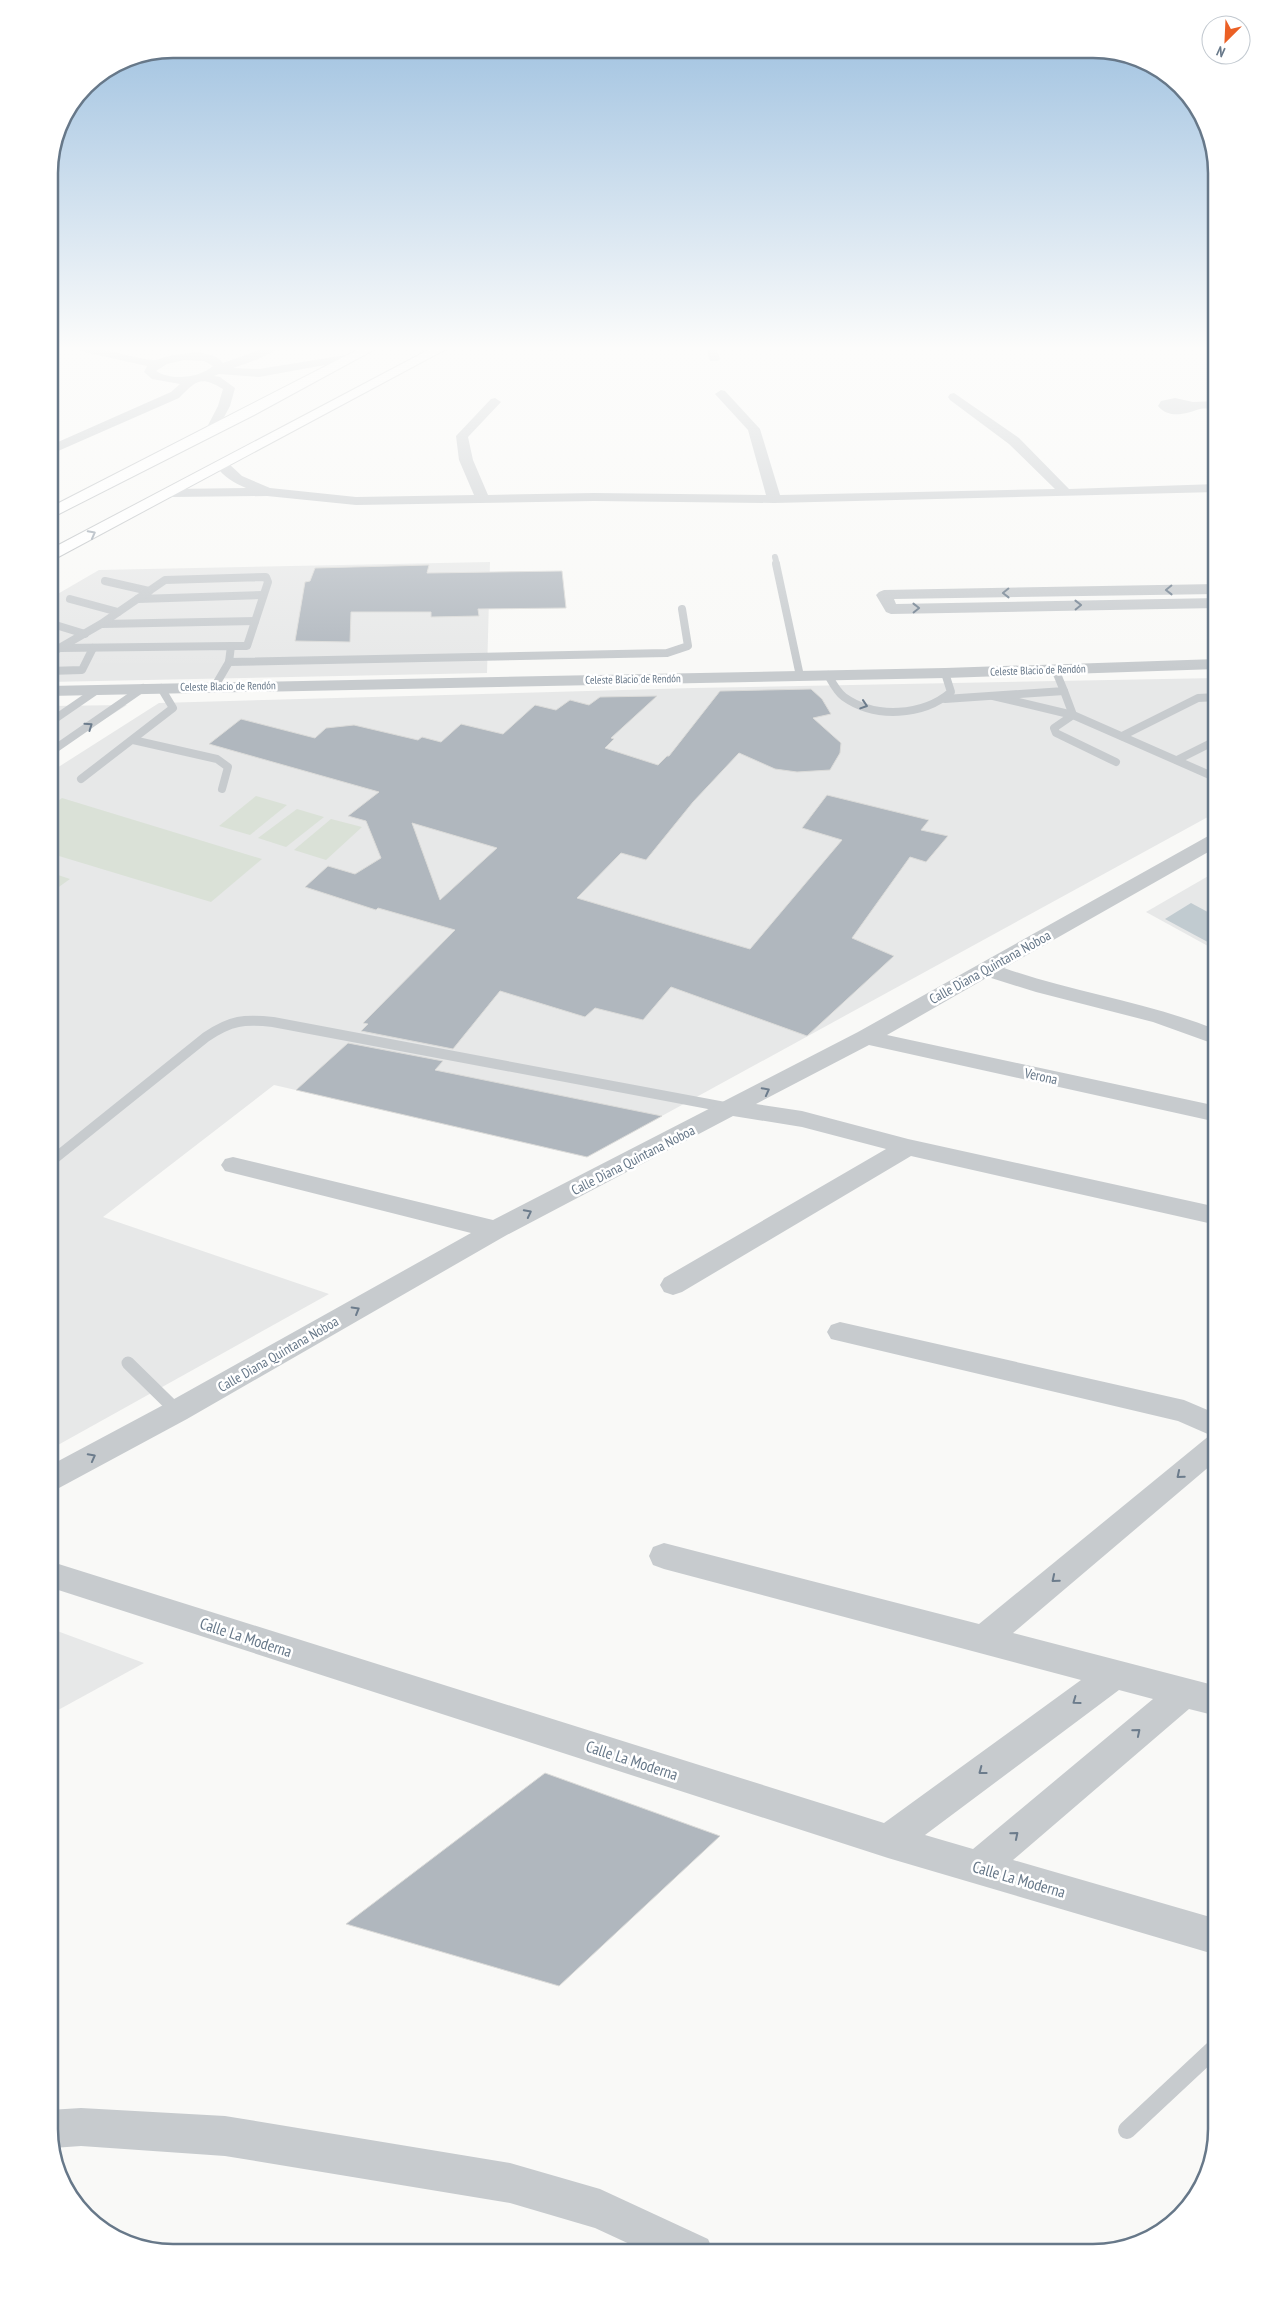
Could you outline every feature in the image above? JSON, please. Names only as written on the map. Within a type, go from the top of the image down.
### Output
[{"type":"highway","points":[[58,510],[165,455]]},
{"type":"highway","points":[[58,552],[242,455]]},
{"type":"street","points":[[465,455],[483,499]]},
{"type":"street","points":[[762,455],[774,498]]},
{"type":"street","points":[[1028,455],[1066,493]]},
{"type":"street","points":[[223,466],[238,480],[267,492]]},
{"type":"street","points":[[171,493],[267,492],[356,501],[594,497],[774,498],[1066,493],[1208,488]]},
{"type":"street","points":[[1208,589],[1130,591],[1037,599],[890,609],[884,596],[1037,599],[1138,604],[1208,603]]},
{"type":"street","points":[[1130,591],[1138,604]]},
{"type":"street","name":"Celeste Blacio de Rendón","points":[[58,691],[215,686],[945,673],[1208,664]]},
{"type":"street","name":"Calle Diana Quintana Noboa","points":[[57,1476],[177,1411],[496,1230],[866,1038],[1208,844]]},
{"type":"street","points":[[987,969],[1024,983],[1179,1023],[1208,1034]]},
{"type":"street","name":"Verona","points":[[866,1038],[1208,1112]]},
{"type":"street","points":[[732,1108],[802,1119],[908,1147],[1208,1214]]},
{"type":"street","points":[[673,1285],[908,1147]]},
{"type":"street","points":[[234,1165],[496,1230]]},
{"type":"street","points":[[840,1332],[1131,1398],[1184,1411],[1208,1422]]},
{"type":"street","points":[[984,1639],[1208,1452]]},
{"type":"street","points":[[664,1556],[1116,1672],[1208,1698]]},
{"type":"street","name":"Calle La Moderna","points":[[57,1577],[888,1841],[1208,1934]]},
{"type":"street","points":[[888,1841],[1116,1672]]},
{"type":"street","points":[[978,1867],[1185,1692]]},
{"type":"street","points":[[57,2128],[81,2127],[225,2136],[510,2183],[600,2208],[675,2244]]},
{"type":"lane","points":[[775,557],[800,676]]},
{"type":"lane","points":[[58,650],[101,624],[166,580],[266,577],[268,582],[247,646],[61,648]]},
{"type":"lane","points":[[105,581],[149,591]]},
{"type":"lane","points":[[138,599],[263,595]]},
{"type":"lane","points":[[70,599],[118,612]]},
{"type":"lane","points":[[229,662],[667,653],[678,651],[688,646],[682,609]]},
{"type":"lane","points":[[101,624],[255,622]]},
{"type":"lane","points":[[58,626],[84,634]]},
{"type":"lane","points":[[215,686],[229,662],[231,646]]},
{"type":"lane","points":[[58,670],[82,670],[93,648]]},
{"type":"lane","points":[[1055,669],[1073,715]]},
{"type":"lane","points":[[828,675],[843,696],[860,705],[884,711],[914,710],[934,706],[945,699],[950,692],[945,673]]},
{"type":"lane","points":[[58,747],[143,688]]},
{"type":"lane","points":[[81,779],[173,708],[162,688]]},
{"type":"lane","points":[[58,717],[97,690]]},
{"type":"lane","points":[[945,699],[1064,691]]},
{"type":"lane","points":[[993,696],[1073,715],[1208,774]]},
{"type":"lane","points":[[1122,736],[1198,698],[1208,696]]},
{"type":"lane","points":[[1073,715],[1054,728],[1056,733],[1116,762]]},
{"type":"lane","points":[[133,740],[217,758],[226,763],[228,767],[222,789]]},
{"type":"lane","points":[[1177,760],[1208,744]]},
{"type":"lane","points":[[57,1156],[206,1037],[233,1020],[250,1019],[273,1022],[732,1108]]},
{"type":"lane","points":[[128,1363],[177,1411]]},
{"type":"lane","points":[[1127,2130],[1208,2054]]},
{"type":"shaded area","points":[[490,562],[487,673],[58,682],[58,594],[99,570]]},
{"type":"shaded area","points":[[1208,678],[1208,817],[587,1157],[274,1085],[103,1217],[329,1294],[57,1445],[58,767],[159,703],[693,688]]},
{"type":"shaded area","points":[[127,705],[58,749],[58,706]]},
{"type":"shaded area","points":[[256,796],[287,805],[250,835],[219,826]]},
{"type":"shaded area","points":[[62,798],[262,859],[211,902],[58,856],[58,801]]},
{"type":"shaded area","points":[[297,809],[324,817],[286,847],[258,838]]},
{"type":"shaded area","points":[[331,819],[362,827],[326,860],[294,850]]},
{"type":"shaded area","points":[[58,875],[70,879],[58,888]]},
{"type":"shaded area","points":[[1208,876],[1208,946],[1146,912]]},
{"type":"shaded area","points":[[1191,903],[1208,912],[1208,942],[1165,919]]},
{"type":"shaded area","points":[[57,1631],[144,1663],[57,1711]]},
{"type":"building","points":[[429,565],[427,573],[562,571],[566,608],[478,609],[479,616],[431,617],[431,612],[351,612],[350,642],[295,641],[305,582],[310,581],[315,568]]},
{"type":"building","points":[[811,689],[822,699],[831,714],[813,718],[841,743],[840,753],[830,770],[797,772],[775,769],[739,753],[693,802],[646,860],[621,853],[577,898],[750,949],[842,840],[802,828],[827,795],[929,820],[921,830],[948,836],[926,862],[910,857],[852,938],[894,956],[807,1036],[671,987],[643,1020],[595,1008],[585,1017],[500,991],[453,1049],[361,1031],[368,1024],[363,1023],[455,930],[378,908],[376,910],[305,887],[328,866],[355,874],[381,858],[366,821],[348,816],[379,792],[209,744],[241,719],[315,738],[326,728],[354,725],[418,740],[422,737],[441,742],[461,724],[503,734],[535,705],[556,710],[570,700],[589,705],[600,697],[657,696],[611,738],[614,739],[605,748],[658,765],[669,756],[720,691]],"holes":[[[412,823],[497,848],[440,900]]]},
{"type":"building","points":[[348,1043],[443,1061],[435,1070],[662,1116],[587,1157],[296,1090]]},
{"type":"building","points":[[545,1773],[720,1836],[559,1986],[346,1924]]}]
